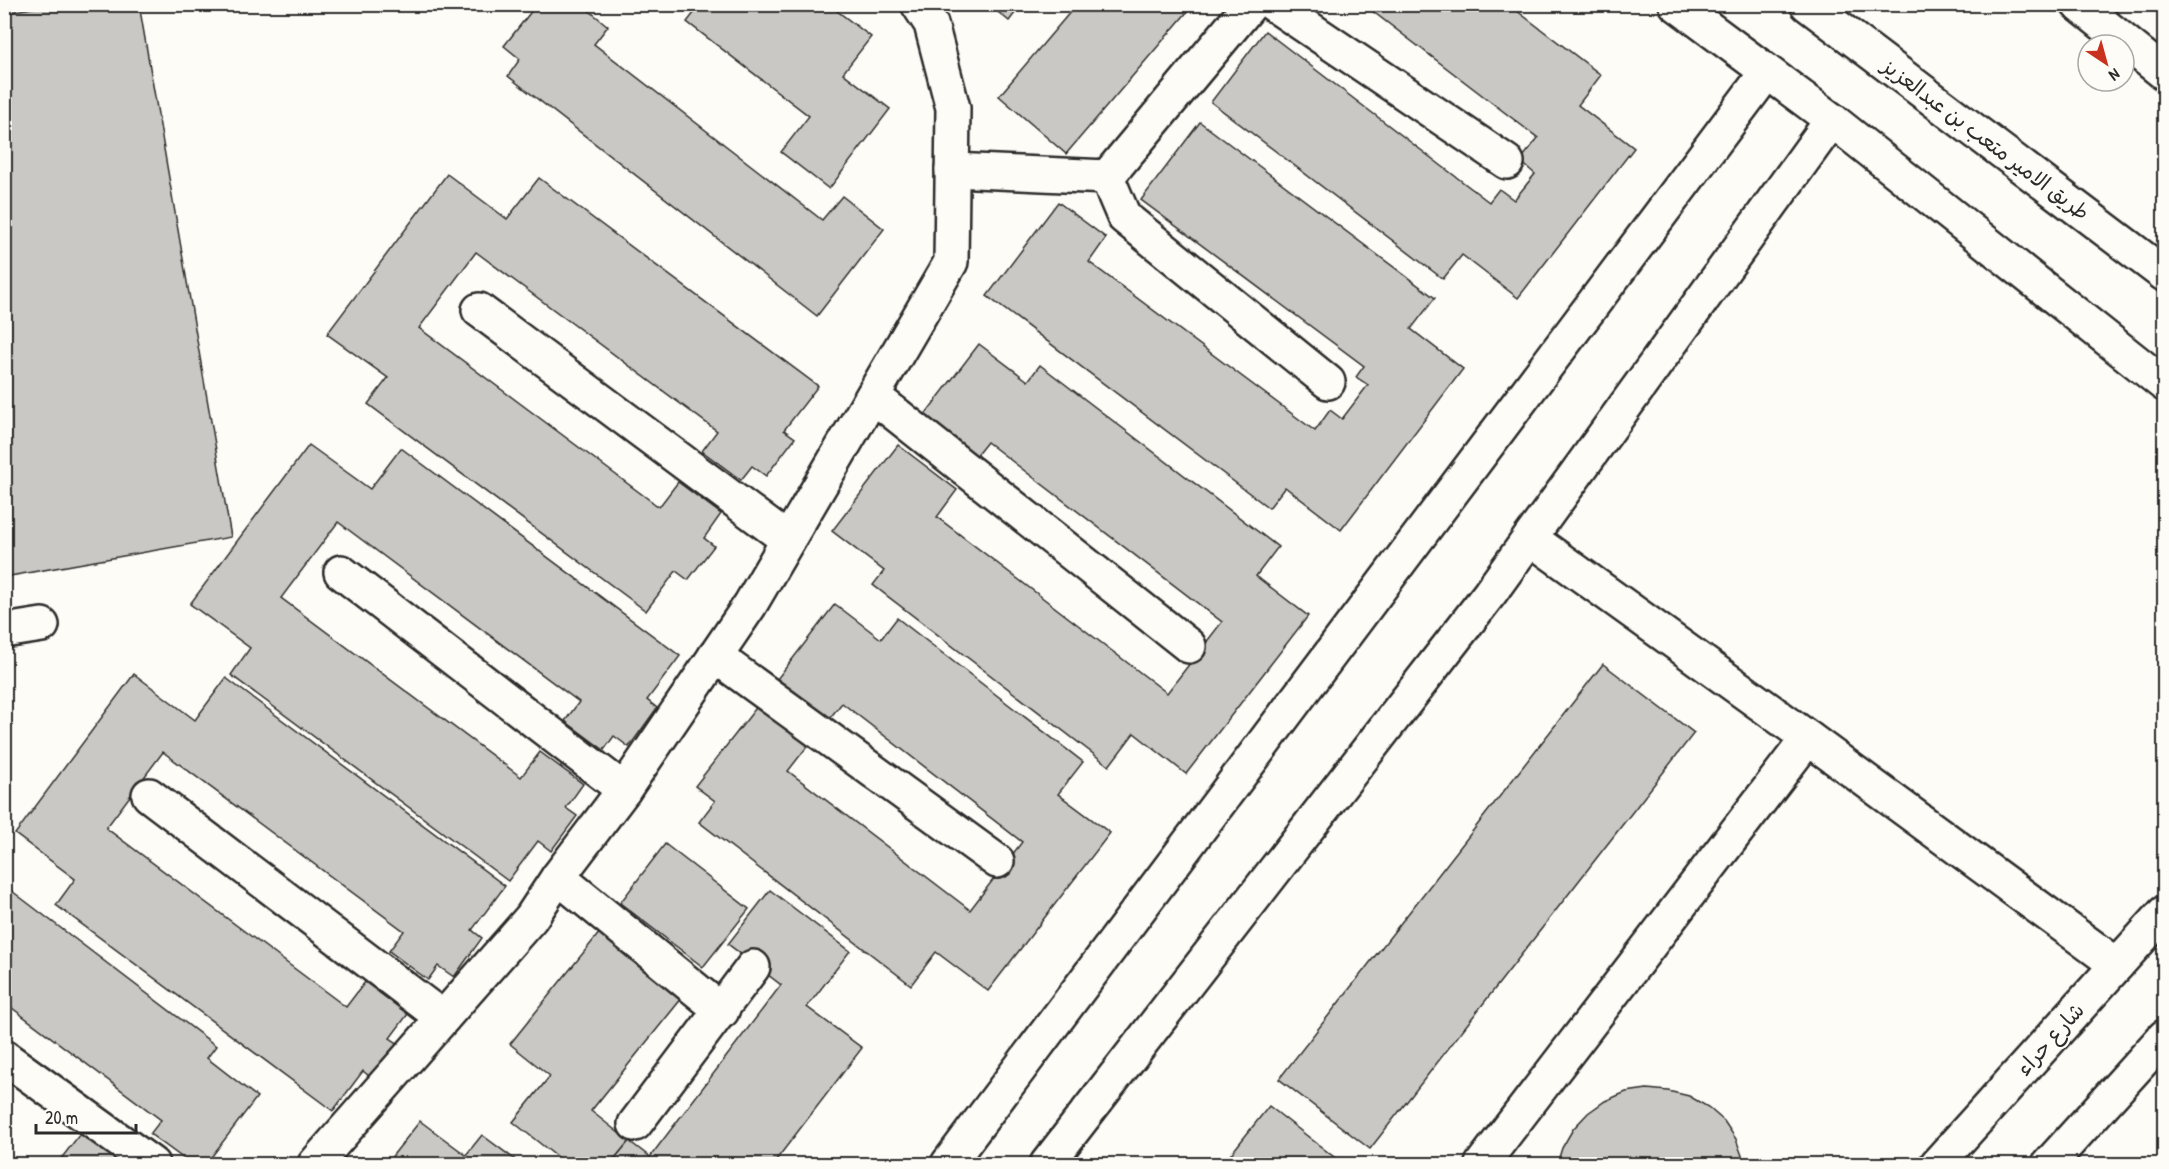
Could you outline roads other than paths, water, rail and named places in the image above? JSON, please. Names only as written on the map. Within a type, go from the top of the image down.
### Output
[{"type":"street","points":[[315,1164],[531,918],[558,877],[624,790],[750,605],[951,262],[953,108],[931,24],[918,4]]},
{"type":"street","points":[[1107,177],[1251,4]]},
{"type":"street","points":[[1273,4],[1507,162]]},
{"type":"street","points":[[1676,4],[1832,120],[2164,384]]},
{"type":"street","name":"طريق الامير متعب بن عبدالعزيز","points":[[1807,4],[2164,274]]},
{"type":"street","points":[[2078,4],[2164,74]]},
{"type":"street","points":[[948,1164],[1767,72]]},
{"type":"street","points":[[1047,1164],[1530,538],[1832,120]]},
{"type":"street","points":[[952,170],[1107,177]]},
{"type":"street","points":[[1107,177],[1124,217],[1328,382]]},
{"type":"street","points":[[479,310],[788,540]]},
{"type":"street","points":[[873,396],[1189,646]]},
{"type":"street","points":[[1530,538],[2117,965]]},
{"type":"street","points":[[340,572],[624,790]]},
{"type":"street","points":[[4,631],[42,625]]},
{"type":"street","points":[[715,656],[997,861]]},
{"type":"street","points":[[1482,1164],[1808,738]]},
{"type":"street","points":[[149,795],[443,1018]]},
{"type":"street","points":[[558,877],[722,1011]]},
{"type":"street","name":"شارع حراء","points":[[1937,1164],[2164,913]]},
{"type":"street","points":[[635,1124],[753,967]]},
{"type":"street","points":[[2049,1164],[2164,1037]]},
{"type":"street","points":[[4,1057],[152,1164]]}]
